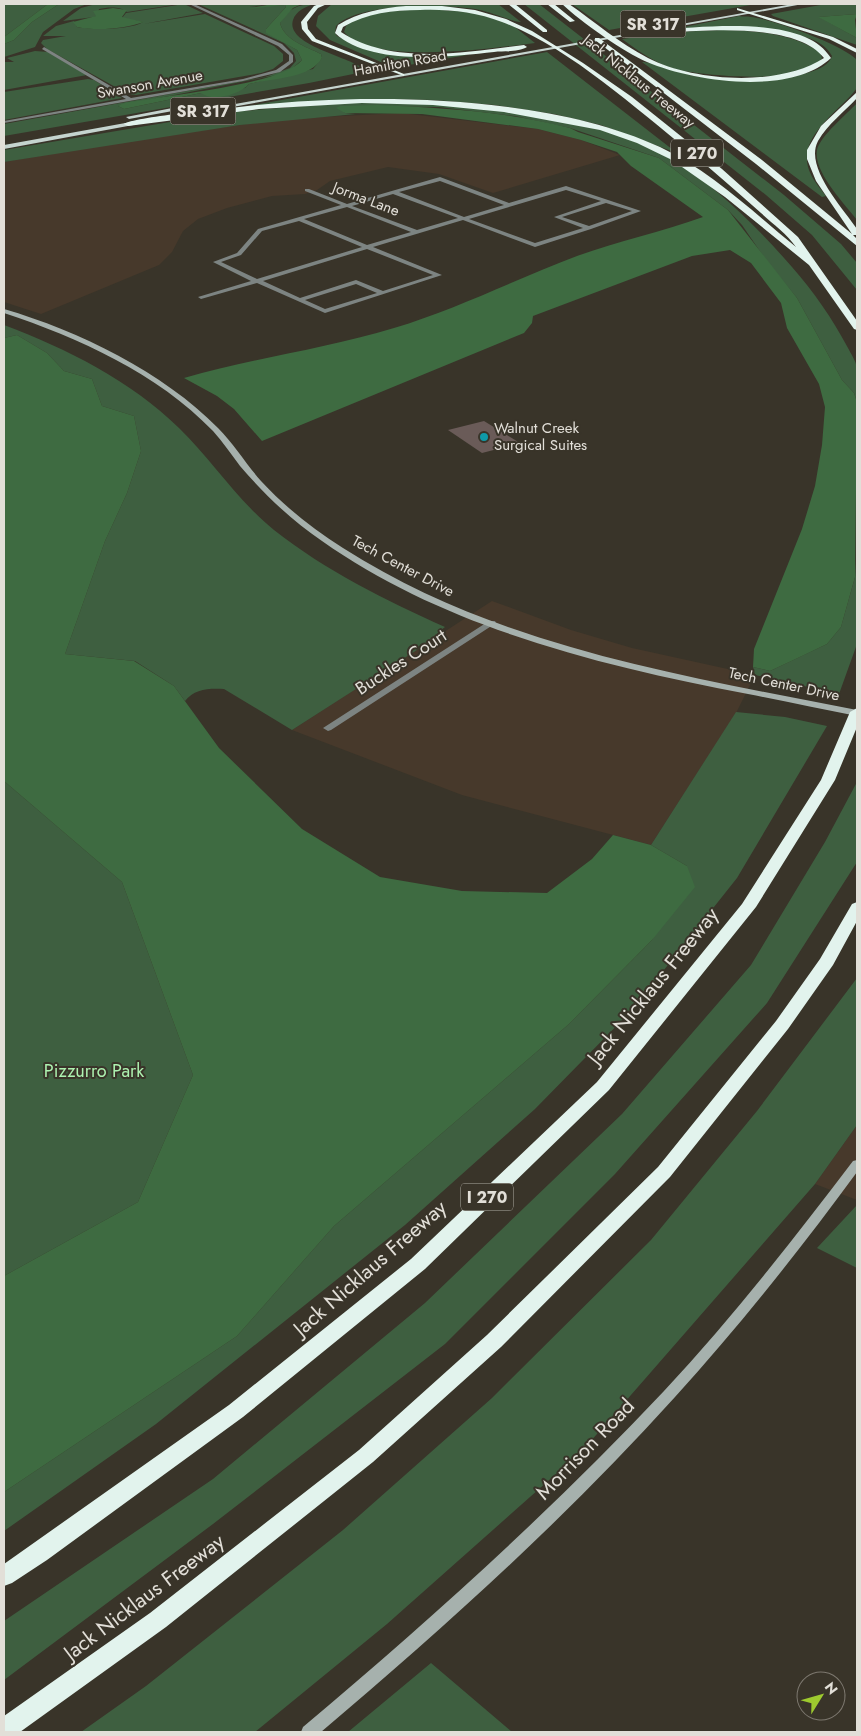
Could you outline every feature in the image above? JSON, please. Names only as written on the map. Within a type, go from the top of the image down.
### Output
[{"type":"highway","points":[[324,4],[316,7],[304,22],[305,29],[314,40],[402,75]]},
{"type":"highway","name":"Jack Nicklaus Freeway","points":[[511,4],[770,214],[795,239],[857,327]]},
{"type":"highway","name":"Jack Nicklaus Freeway","points":[[550,4],[759,162],[835,222],[857,242]]},
{"type":"highway","points":[[565,4],[642,58],[684,73],[725,78],[774,77],[800,73],[819,67],[828,58],[817,46],[796,37],[765,32],[695,30],[627,35]]},
{"type":"highway","points":[[524,47],[448,53],[397,52],[363,46],[346,40],[338,33],[340,26],[350,19],[388,10],[447,8],[486,13],[535,32],[635,104]]},
{"type":"highway","points":[[739,9],[831,38],[857,52]]},
{"type":"highway","points":[[857,94],[819,134],[810,150],[812,167],[857,234]]},
{"type":"highway","points":[[128,124],[247,109],[337,101],[467,104],[568,119],[622,134],[674,157],[709,180],[777,237],[813,264]]},
{"type":"highway","name":"Jack Nicklaus Freeway","points":[[4,1576],[40,1553],[236,1411],[418,1264],[602,1086],[748,907],[828,780],[857,713]]},
{"type":"highway","name":"Jack Nicklaus Freeway","points":[[4,1730],[158,1620],[366,1456],[494,1341],[664,1172],[782,1025],[827,961],[857,908]]},
{"type":"main road","name":"Hamilton Road","points":[[4,140],[769,4]]},
{"type":"main road","name":"Hamilton Road","points":[[4,147],[800,4]]},
{"type":"main road","name":"Tech Center Drive","points":[[4,311],[86,342],[139,371],[180,398],[216,430],[248,470],[296,518],[353,558],[437,602],[535,640],[641,669],[857,713]]},
{"type":"main road","name":"Morrison Road","points":[[309,1732],[406,1651],[519,1546],[609,1458],[721,1335],[828,1205],[857,1164]]},
{"type":"street","name":"Swanson Avenue","points":[[4,122],[267,75],[287,66],[291,62],[291,55],[280,45],[191,4]]},
{"type":"street","points":[[44,48],[131,100]]},
{"type":"street","points":[[299,219],[439,275],[325,311],[216,262],[240,254],[260,230],[440,179],[509,204]]},
{"type":"street","points":[[202,297],[461,218],[566,188],[638,212],[534,245],[461,218],[393,192]]},
{"type":"street","name":"Jorma Lane","points":[[307,190],[416,232]]},
{"type":"street","points":[[588,228],[557,217],[606,202]]},
{"type":"street","points":[[299,300],[356,282],[383,293]]},
{"type":"street","name":"Buckles Court","points":[[328,728],[492,623]]},
{"type":"shaded area","points":[[401,113],[538,129],[581,140],[620,155],[493,193],[439,174],[388,167],[330,181],[317,190],[305,194],[272,196],[227,208],[198,219],[183,231],[172,252],[159,265],[41,314],[4,302],[4,162],[126,141],[283,119]]},
{"type":"shaded area","points":[[492,601],[571,630],[632,648],[755,675],[736,713],[651,845],[462,795],[292,730]]},
{"type":"shaded area","points":[[857,1125],[857,1200],[815,1184]]},
{"type":"green space","points":[[4,4],[48,4],[4,37]]},
{"type":"green space","points":[[48,4],[59,4],[32,22],[14,40],[4,44],[4,37]]},
{"type":"green space","points":[[59,4],[87,4],[74,9],[43,32],[35,47],[4,57],[4,44],[14,40],[32,22]]},
{"type":"green space","points":[[96,4],[179,4],[127,12],[117,8],[102,8],[99,9],[97,16],[94,17],[63,21],[81,8]]},
{"type":"green space","points":[[184,4],[203,13],[143,24],[205,14],[274,46],[283,54],[283,61],[273,69],[261,73],[136,95],[128,94],[47,49],[41,43],[43,40],[66,36],[43,36],[56,26],[74,21],[77,27],[84,28],[111,29],[130,27],[143,22],[122,18],[126,13]]},
{"type":"green space","points":[[198,4],[272,4],[249,7],[285,5],[286,7],[266,29],[266,32],[297,50],[302,60],[289,71],[277,75],[118,106],[124,109],[201,93],[245,88],[249,84],[313,69],[322,58],[321,54],[291,38],[282,29],[280,23],[286,14],[294,8],[303,5],[314,4],[307,6],[294,17],[293,29],[299,37],[364,69],[358,73],[309,83],[4,136],[4,124],[265,77],[290,68],[296,61],[294,53],[284,43]]},
{"type":"green space","points":[[272,4],[302,4],[293,8],[280,23],[282,29],[291,38],[321,54],[322,58],[309,70],[290,77],[249,84],[245,88],[226,96],[212,97],[201,93],[124,109],[118,106],[129,102],[255,81],[291,68],[302,60],[297,50],[266,33],[266,29],[286,7],[285,5],[247,9]]},
{"type":"green space","points":[[332,4],[498,4],[521,22],[480,10],[427,6],[383,9],[364,13],[348,18],[336,26],[335,33],[337,36],[362,48],[416,55],[467,55],[397,67],[390,66],[330,40],[316,26],[318,16]]},
{"type":"green space","points":[[524,4],[539,4],[784,195],[841,244],[857,263],[857,290],[812,235],[766,195]]},
{"type":"green space","points":[[572,4],[756,4],[609,30]]},
{"type":"green space","points":[[826,4],[857,4],[857,14],[819,17],[857,38],[857,45],[771,14]]},
{"type":"green space","points":[[113,8],[127,10],[122,17],[144,22],[119,28],[102,29],[77,27],[73,22],[96,16],[93,11]]},
{"type":"green space","points":[[426,9],[472,12],[511,24],[535,43],[464,51],[406,52],[380,49],[359,42],[344,32],[346,26],[364,16],[384,12]]},
{"type":"green space","points":[[857,14],[855,20],[857,38],[818,17]]},
{"type":"green space","points":[[739,16],[774,22],[807,34],[837,47],[857,60],[857,88],[822,125],[814,135],[809,146],[807,158],[809,170],[826,196],[822,197],[642,62],[694,76],[747,79],[792,76],[811,72],[825,65],[832,56],[822,45],[806,37],[785,33],[762,30],[679,28]]},
{"type":"green space","points":[[723,30],[761,32],[785,37],[820,52],[822,58],[813,67],[797,73],[776,76],[753,77],[708,74],[689,72],[667,66],[647,56],[622,39],[672,32]]},
{"type":"green space","points":[[35,51],[48,52],[87,75],[4,90],[4,62],[14,62],[7,58]]},
{"type":"green space","points":[[547,52],[677,153],[601,125],[554,114],[495,105],[435,100],[376,99],[249,106]]},
{"type":"green space","points":[[88,79],[94,80],[122,98],[4,120],[4,92]]},
{"type":"green space","points":[[357,102],[475,108],[557,119],[596,128],[633,141],[667,157],[702,180],[734,207],[764,236],[808,286],[829,316],[855,360],[858,377],[857,402],[854,393],[842,380],[797,298],[766,260],[742,225],[728,210],[659,158],[570,128],[515,116],[439,107],[340,106],[345,113],[356,114],[240,125],[4,162],[4,150],[229,112]]},
{"type":"green space","points":[[857,103],[857,220],[825,178],[817,159],[817,150],[828,132]]},
{"type":"green space","points":[[377,105],[498,114],[570,128],[659,158],[728,210],[797,298],[842,380],[854,393],[857,402],[855,577],[841,627],[827,644],[770,671],[753,667],[754,649],[802,529],[815,486],[822,445],[825,407],[819,384],[787,328],[781,303],[751,263],[730,250],[692,256],[533,316],[532,323],[524,333],[262,441],[234,409],[217,396],[184,378],[342,342],[394,328],[464,303],[577,256],[703,217],[631,166],[617,152],[581,140],[538,129],[422,114],[345,113],[336,108],[340,106]]},
{"type":"green space","points":[[4,325],[74,355],[140,395],[179,428],[248,506],[274,530],[335,572],[445,627],[441,630],[445,632],[292,730],[224,689],[202,690],[193,694],[185,701],[174,686],[135,661],[65,654],[105,541],[127,493],[141,451],[134,416],[102,406],[92,379],[64,371],[47,353],[17,335],[4,338]]},
{"type":"green space","points":[[17,335],[47,353],[64,371],[92,379],[102,406],[134,416],[141,451],[127,493],[105,541],[65,654],[134,661],[174,686],[219,748],[302,829],[380,877],[462,891],[547,893],[592,859],[613,835],[651,845],[687,866],[695,887],[652,940],[569,1024],[334,1226],[237,1336],[4,1492],[4,1276],[138,1202],[193,1075],[122,882],[4,781],[4,338]]},
{"type":"green space","points":[[857,545],[857,644],[839,694],[755,675],[753,667],[770,671],[827,644],[841,627],[855,577]]},
{"type":"green space","points":[[736,712],[785,717],[827,726],[737,878],[633,1009],[535,1109],[405,1225],[156,1424],[4,1531],[4,1492],[237,1336],[334,1226],[569,1024],[652,940],[687,866],[651,845]]},
{"type":"green space","name":"Pizzurro Park","points":[[4,781],[122,882],[193,1075],[138,1202],[4,1276]]},
{"type":"green space","points":[[857,782],[857,862],[767,1003],[615,1174],[445,1344],[213,1524],[4,1680],[4,1621],[213,1479],[425,1303],[622,1114],[751,965],[825,842]]},
{"type":"green space","points":[[857,978],[857,1125],[815,1184],[583,1450],[387,1624],[255,1732],[81,1732],[146,1686],[343,1530],[492,1398],[651,1240],[757,1111]]},
{"type":"green space","points":[[857,1205],[857,1268],[817,1248]]},
{"type":"green space","points":[[431,1663],[512,1732],[348,1732]]},
{"type":"building","name":"Walnut Creek Surgical Suites","points":[[484,421],[520,443],[482,453],[448,430]]},
{"type":"place","name":"Walnut Creek Surgical Suites","points":[[484,437]]}]
